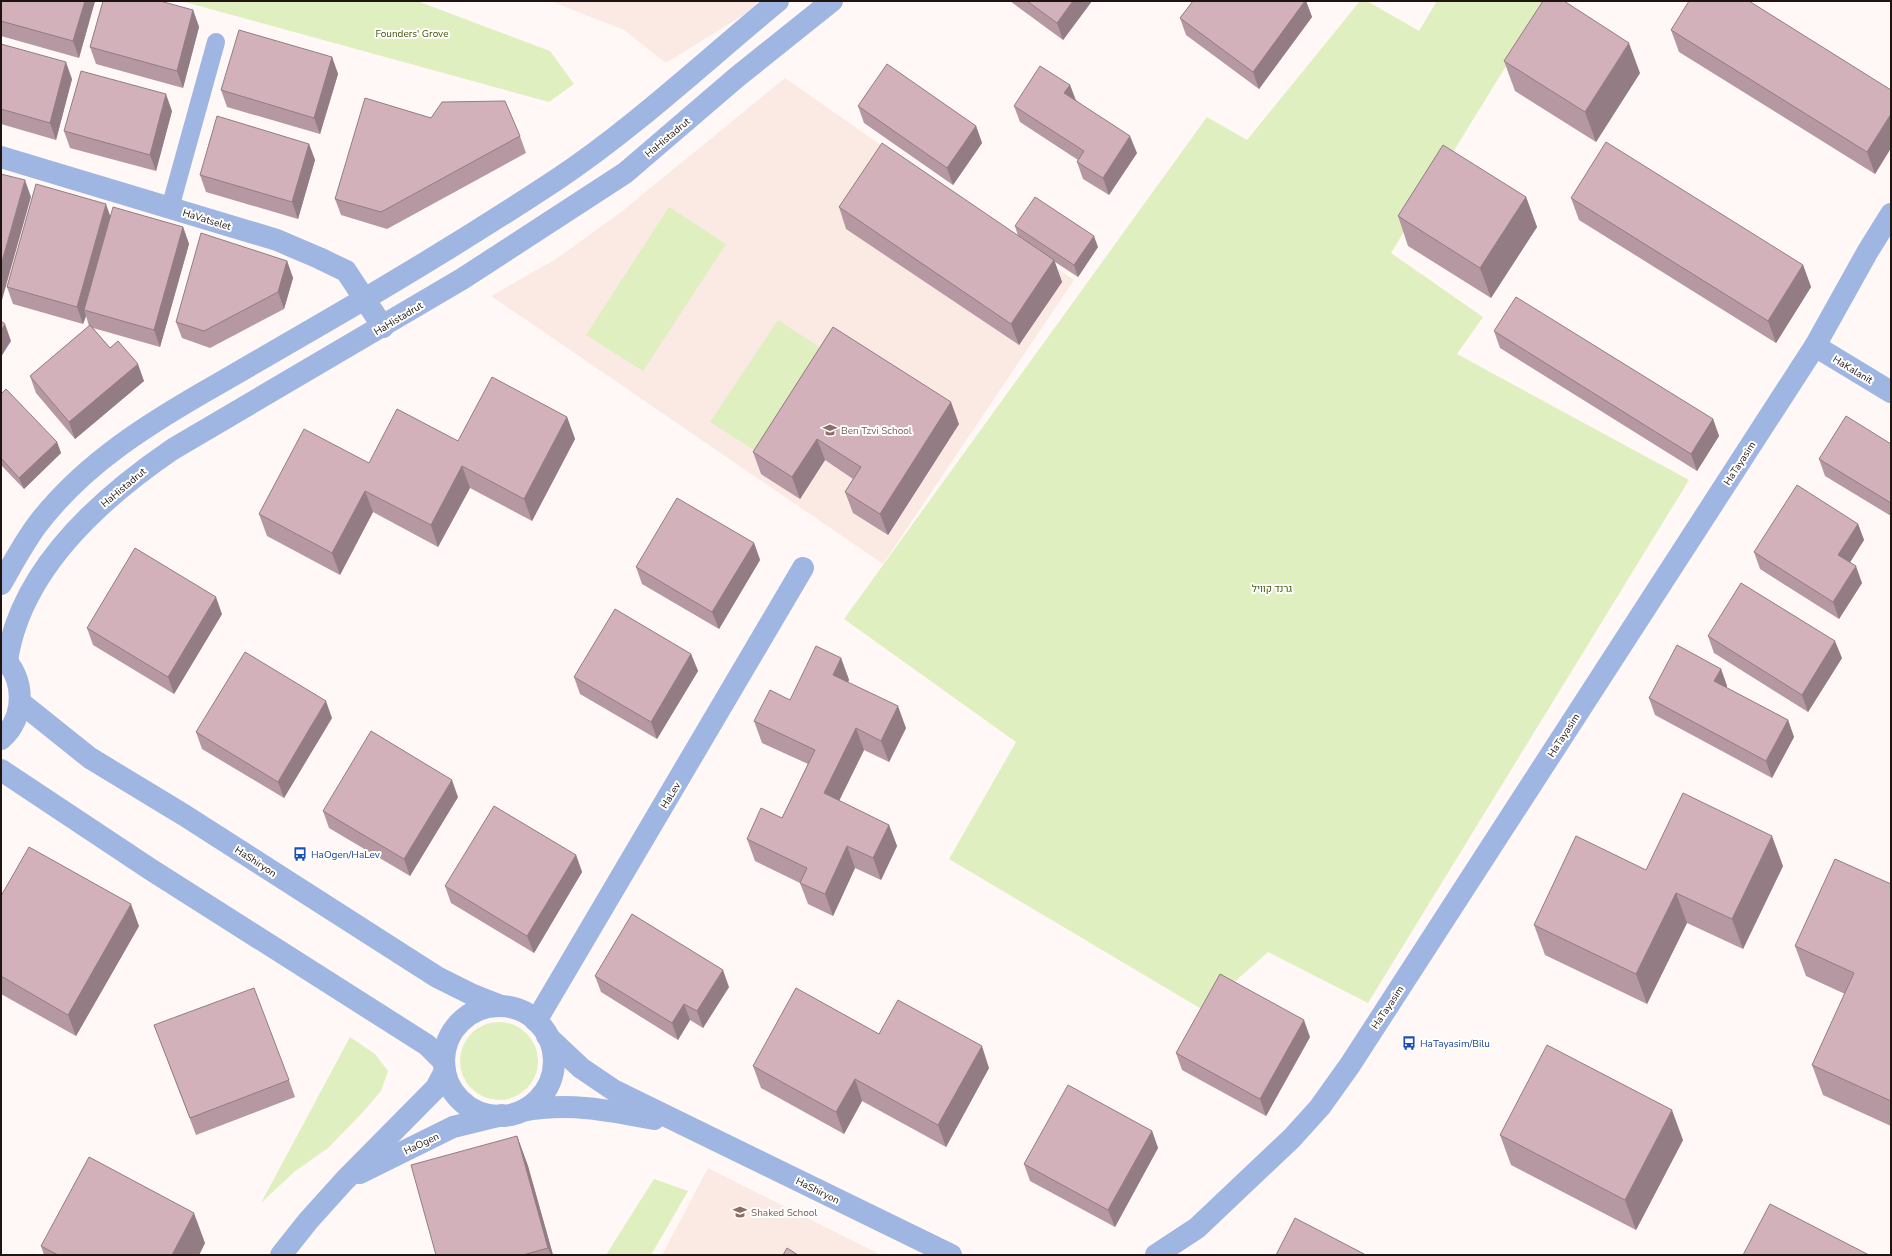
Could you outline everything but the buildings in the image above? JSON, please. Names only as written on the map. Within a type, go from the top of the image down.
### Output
[{"type":"street","points":[[1,584],[37,525],[80,478],[116,448],[155,421],[450,247],[604,147],[778,1]]},
{"type":"street","name":"HaHistadrut","points":[[4,658],[17,621],[38,580],[50,562],[103,502],[136,474],[173,449],[383,327],[462,279],[625,174],[737,77],[832,1]]},
{"type":"street","name":"HaVatselet","points":[[1,157],[277,240],[319,258],[346,271],[383,327]]},
{"type":"street","name":"HaTayasim","points":[[1156,1255],[1197,1228],[1292,1138],[1320,1108],[1350,1065],[1815,346],[1868,251],[1891,214]]},
{"type":"street","name":"HaKalanit","points":[[1815,346],[1891,392]]},
{"type":"street","name":"HaLev","points":[[542,1028],[803,568]]},
{"type":"street","points":[[1,738],[12,725],[18,714],[20,702],[17,680],[4,658]]},
{"type":"street","name":"HaShiryon","points":[[20,702],[90,758],[184,815],[437,977],[473,995],[501,1006]]},
{"type":"street","points":[[1,770],[150,869],[427,1045],[444,1067],[450,1086],[465,1104],[479,1112],[511,1113],[536,1102],[550,1080],[554,1062],[551,1044],[542,1028],[520,1010],[501,1006],[492,1006],[475,1012],[460,1021],[454,1028],[446,1044],[444,1067]]},
{"type":"street","name":"HaShiryon","points":[[542,1028],[581,1068],[615,1091],[951,1255]]},
{"type":"street","name":"HaOgen","points":[[281,1255],[308,1221],[345,1180],[421,1105],[436,1088],[444,1067]]},
{"type":"street","name":"HaShiryon","points":[[511,1113],[543,1107],[568,1106],[615,1111],[684,1125]]},
{"type":"street","name":"HaOgen","points":[[345,1180],[453,1127],[511,1113]]},
{"type":"street","name":"HaTayasim","points":[[1180,1255],[1197,1228]]},
{"type":"lane","points":[[170,208],[216,42]]},
{"type":"shaded area","points":[[550,1],[760,1],[745,14],[666,63],[624,30]]},
{"type":"shaded area","name":"Ben Tzvi School","points":[[785,78],[1074,280],[883,564],[491,296],[556,259],[621,212]]},
{"type":"shaded area","name":"Shaked School","points":[[708,1168],[881,1255],[662,1255]]},
{"type":"green space","name":"Founders' Grove","points":[[181,1],[417,1],[550,51],[574,84],[549,102]]},
{"type":"green space","name":"גרנד קוויל","points":[[1360,1],[1367,1],[1419,31],[1437,1],[1546,1],[1391,253],[1483,317],[1457,354],[1689,480],[1368,1003],[1268,952],[1203,1010],[949,859],[1016,742],[844,619],[1207,117],[1247,140]]},
{"type":"green space","points":[[669,207],[726,244],[643,371],[586,335]]},
{"type":"green space","points":[[778,320],[830,354],[763,456],[710,422]]},
{"type":"green space","points":[[499,1022],[514,1025],[526,1034],[535,1046],[538,1061],[535,1076],[526,1088],[514,1097],[499,1100],[484,1097],[472,1088],[463,1076],[460,1061],[463,1046],[472,1034],[484,1025]]},
{"type":"green space","points":[[350,1037],[375,1054],[388,1071],[381,1091],[328,1148],[294,1172],[261,1203]]},
{"type":"green space","points":[[654,1179],[688,1191],[651,1255],[606,1255]]},
{"type":"place","name":"Ben Tzvi School","points":[[830,430]]},
{"type":"place","name":"HaOgen/HaLev","points":[[300,854]]},
{"type":"place","name":"HaTayasim/Bilu","points":[[1409,1043]]},
{"type":"place","name":"Shaked School","points":[[740,1212]]}]
